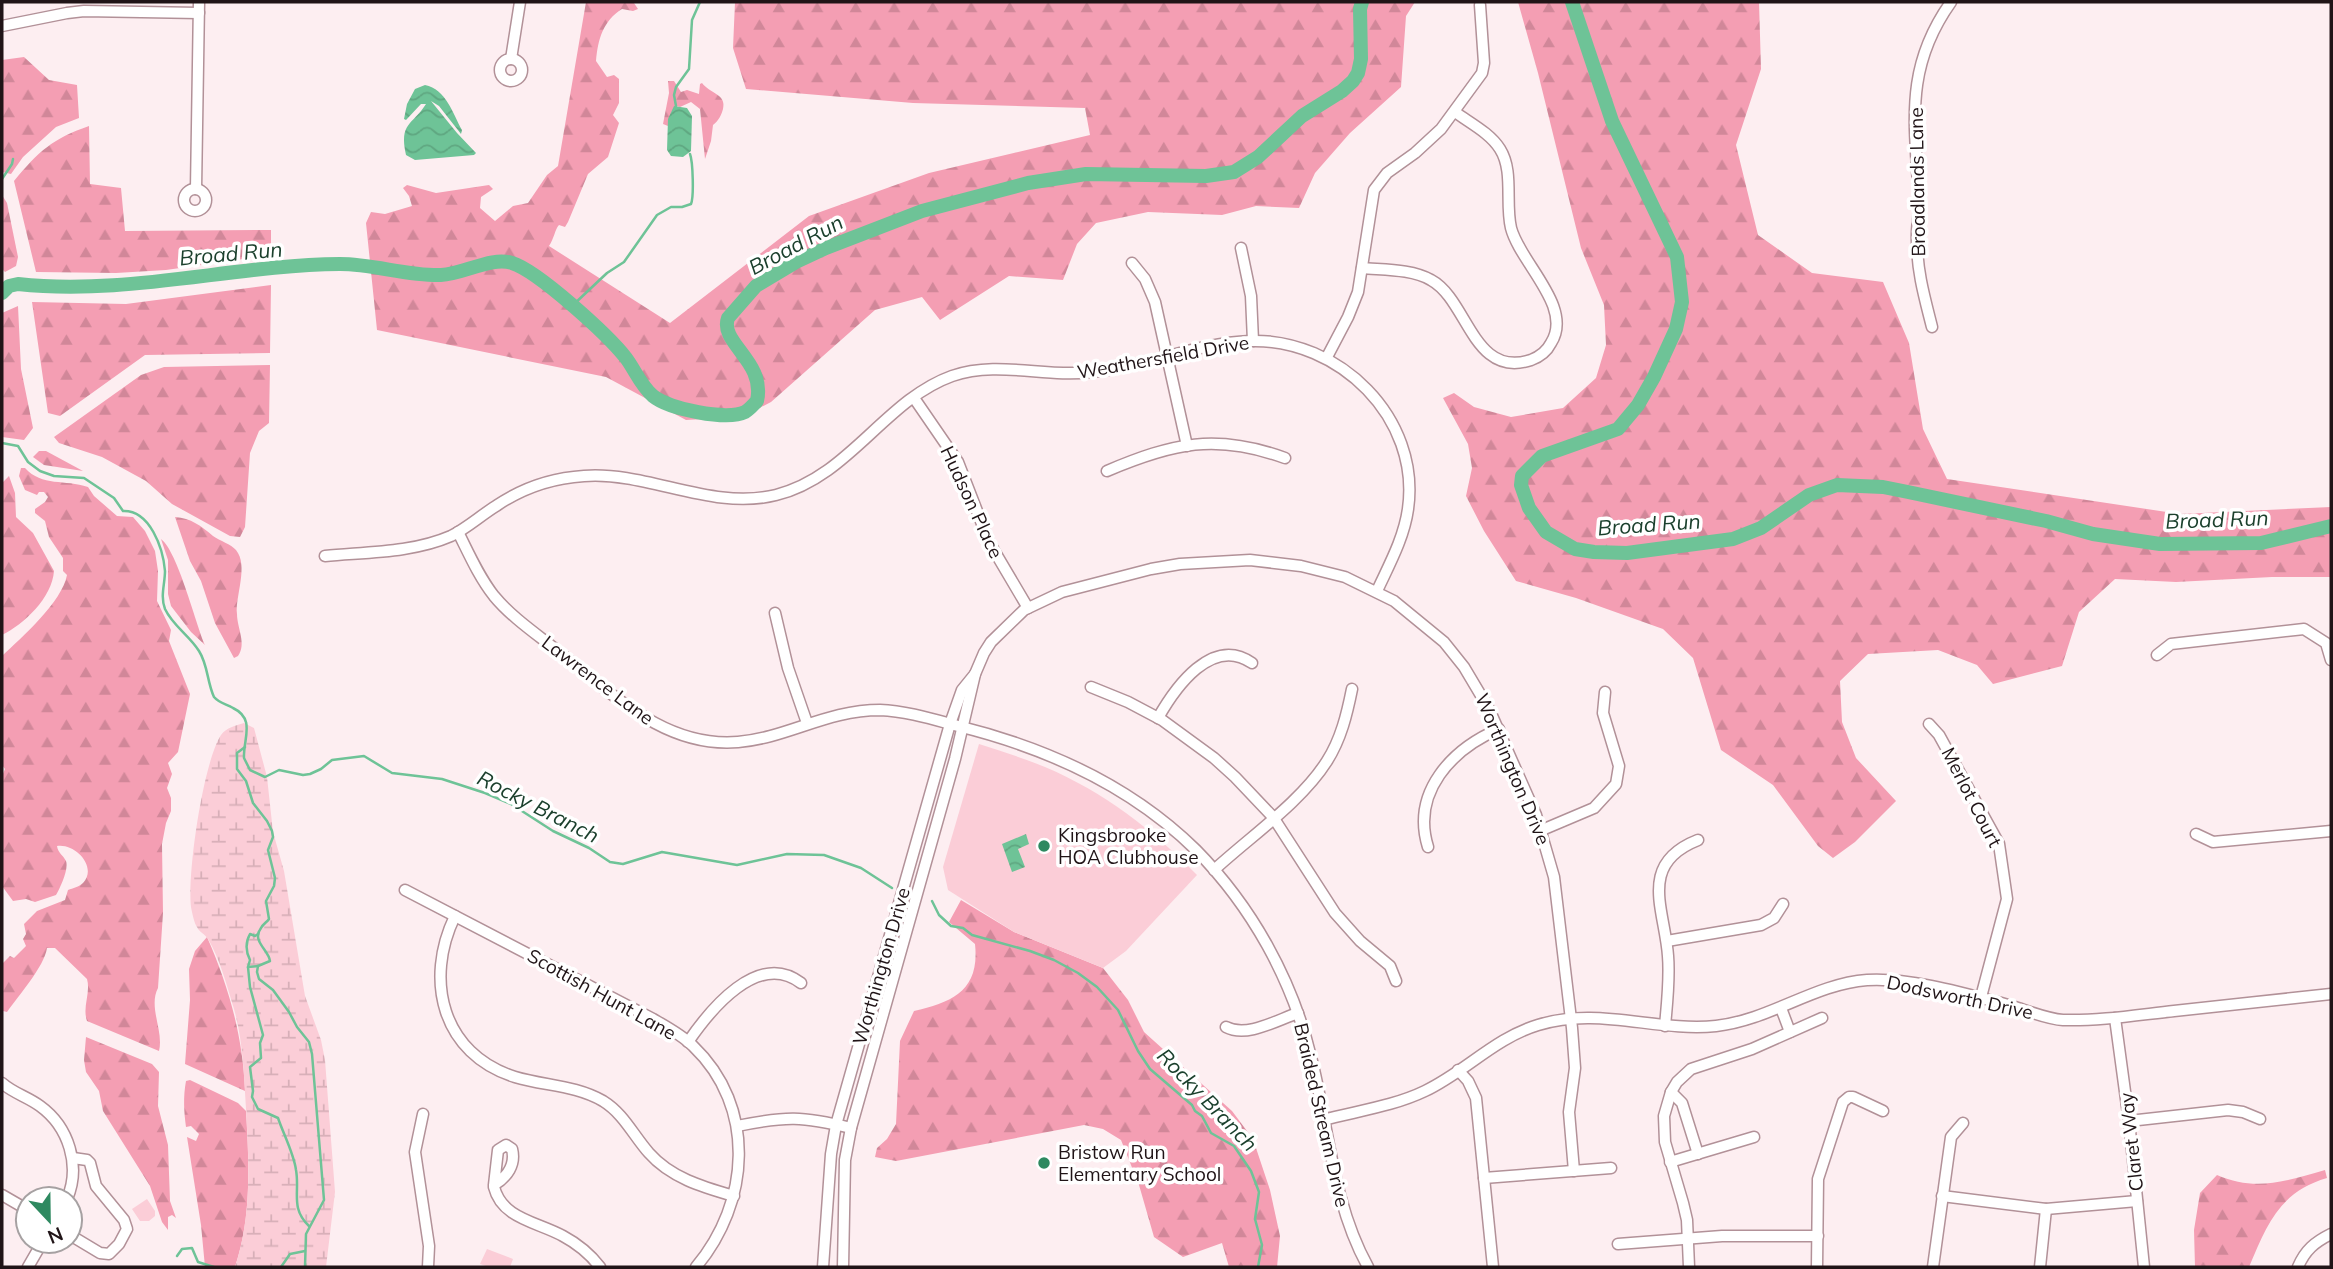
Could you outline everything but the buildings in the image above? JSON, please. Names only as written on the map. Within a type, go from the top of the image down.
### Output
[{"type":"street","points":[[196,189],[199,2]]},
{"type":"street","points":[[511,59],[520,2]]},
{"type":"street","name":"Broadlands Lane","points":[[1932,327],[1917,260],[1919,208],[1913,124],[1915,93],[1922,60],[1935,28],[1951,2]]},
{"type":"street","points":[[1327,358],[1354,305],[1374,190],[1387,173],[1430,140],[1455,112],[1482,73],[1484,63],[1480,5]]},
{"type":"street","points":[[2,26],[76,12],[199,13]]},
{"type":"street","points":[[1362,268],[1417,274],[1429,279],[1446,292],[1481,346],[1497,358],[1522,362],[1539,356],[1551,345],[1557,330],[1556,310],[1521,252],[1511,229],[1504,156],[1493,139],[1455,112]]},
{"type":"street","points":[[1241,248],[1251,296],[1253,341]]},
{"type":"street","points":[[1132,262],[1151,290],[1187,446]]},
{"type":"street","name":"Weathersfield Drive","points":[[325,556],[416,547],[458,532],[528,489],[584,476],[624,478],[735,499],[777,495],[795,489],[830,470],[914,398],[951,376],[999,368],[1080,374],[1115,369],[1227,343],[1253,341],[1295,346],[1327,358],[1360,381],[1379,403],[1395,430],[1406,464],[1409,493],[1405,525],[1377,591]]},
{"type":"street","name":"Hudson Place","points":[[914,398],[958,462],[989,542],[1028,608]]},
{"type":"street","points":[[1107,471],[1143,457],[1187,446],[1216,443],[1242,445],[1285,458]]},
{"type":"street","name":"Lawrence Lane","points":[[458,532],[482,579],[512,615],[630,708],[658,726],[689,737],[721,742],[754,740],[844,713],[879,710],[908,713],[950,724]]},
{"type":"street","name":"Worthington Drive","points":[[823,1267],[831,1154],[836,1125],[962,690],[975,674],[991,642],[1028,608],[1062,592],[1180,564],[1250,560],[1301,566],[1345,577],[1377,591],[1408,611],[1444,642],[1477,687],[1499,729],[1542,830],[1554,877],[1575,1068],[1569,1112],[1574,1171]]},
{"type":"street","points":[[775,613],[788,668],[807,723]]},
{"type":"street","points":[[2157,655],[2171,644],[2304,629],[2326,643],[2331,660]]},
{"type":"street","points":[[1158,718],[1188,674],[1200,666],[1231,655],[1246,658],[1252,663]]},
{"type":"street","name":"Worthington Drive","points":[[843,1267],[845,1172],[851,1128],[963,727],[975,674]]},
{"type":"street","points":[[1091,687],[1158,718],[1214,758],[1273,817],[1335,913],[1360,941],[1390,966],[1396,981]]},
{"type":"street","points":[[1214,870],[1308,786],[1328,760],[1342,730],[1352,689]]},
{"type":"street","points":[[1542,830],[1594,808],[1616,784],[1619,766],[1603,713],[1605,692]]},
{"type":"street","name":"Braided Stream Drive","points":[[950,724],[1038,750],[1090,773],[1158,817],[1214,870],[1259,931],[1278,965],[1298,1013],[1312,1058],[1347,1221],[1368,1267]]},
{"type":"street","name":"Merlot Court","points":[[1929,724],[1940,735],[1999,844],[2007,899],[1981,998]]},
{"type":"street","points":[[1428,846],[1425,837],[1425,815],[1436,778],[1463,749],[1499,729]]},
{"type":"street","points":[[2196,834],[2213,842],[2331,831]]},
{"type":"street","points":[[1665,1026],[1669,969],[1667,941],[1658,900],[1661,876],[1670,858],[1698,840]]},
{"type":"street","name":"Scottish Hunt Lane","points":[[405,890],[653,1019],[688,1042],[709,1064],[730,1102],[737,1126],[740,1156],[734,1196],[717,1237],[696,1267]]},
{"type":"street","points":[[1667,941],[1761,925],[1774,918],[1783,904]]},
{"type":"street","points":[[455,916],[444,942],[440,991],[448,1019],[470,1051],[486,1064],[503,1072],[530,1081],[575,1089],[602,1101],[622,1117],[650,1155],[671,1171],[700,1186],[734,1196]]},
{"type":"street","points":[[688,1042],[715,1006],[740,985],[779,974],[801,983]]},
{"type":"street","name":"Dodsworth Drive","points":[[1324,1120],[1409,1097],[1440,1083],[1491,1046],[1521,1031],[1571,1018],[1615,1018],[1665,1026],[1719,1026],[1741,1022],[1782,1008],[1836,986],[1884,979],[1981,998],[2061,1020],[2115,1018],[2331,994]]},
{"type":"street","points":[[1782,1008],[1790,1032]]},
{"type":"street","points":[[1226,1027],[1234,1031],[1248,1031],[1298,1013]]},
{"type":"street","points":[[1689,1267],[1683,1203],[1670,1162],[1664,1129],[1664,1116],[1671,1091],[1691,1069],[1752,1049],[1822,1018]]},
{"type":"street","name":"Claret Way","points":[[2115,1018],[2144,1267]]},
{"type":"street","points":[[1458,1070],[1468,1081],[1476,1098],[1493,1267]]},
{"type":"street","points":[[2,1083],[48,1112],[65,1137],[73,1158],[73,1185]]},
{"type":"street","points":[[1671,1091],[1682,1103],[1698,1154]]},
{"type":"street","points":[[1817,1267],[1818,1178],[1843,1102],[1853,1097],[1883,1111]]},
{"type":"street","points":[[2129,1121],[2228,1110],[2260,1119]]},
{"type":"street","points":[[423,1114],[415,1152],[429,1246],[428,1267]]},
{"type":"street","points":[[737,1126],[781,1117],[813,1119],[851,1128]]},
{"type":"street","points":[[1933,1267],[1951,1138],[1963,1123]]},
{"type":"street","points":[[1670,1162],[1754,1138]]},
{"type":"street","points":[[73,1158],[90,1163],[96,1186],[124,1220],[127,1229],[119,1244],[109,1254],[100,1253],[84,1243]]},
{"type":"street","points":[[1484,1178],[1611,1168]]},
{"type":"street","points":[[494,1185],[496,1195],[505,1209],[577,1244],[600,1267]]},
{"type":"street","points":[[1942,1196],[2046,1209],[2137,1201]]},
{"type":"street","points":[[2040,1267],[2046,1209]]},
{"type":"street","points":[[2298,1267],[2304,1254],[2318,1240],[2331,1234]]},
{"type":"street","points":[[1618,1244],[1688,1237],[1818,1236]]},
{"type":"green space","points":[[586,2],[634,3],[638,9],[622,9],[610,19],[603,31],[596,61],[607,77],[614,75],[619,79],[619,103],[613,115],[619,123],[608,157],[588,174],[568,222],[565,227],[559,225],[549,246],[670,323],[809,216],[929,173],[1090,135],[1085,108],[913,103],[746,89],[733,48],[735,2],[1415,2],[1406,16],[1401,87],[1350,133],[1315,173],[1299,208],[1256,206],[1222,215],[1148,212],[1096,223],[1077,244],[1063,280],[1009,276],[940,320],[922,297],[875,310],[771,402],[742,417],[686,420],[606,377],[377,330],[366,223],[371,212],[385,214],[412,206],[403,188],[407,185],[436,193],[489,185],[493,189],[481,197],[480,208],[495,221],[513,206],[528,203],[547,175],[558,166]]},
{"type":"green space","points":[[1518,2],[1759,2],[1761,69],[1736,145],[1758,235],[1812,273],[1883,282],[1909,343],[1923,429],[1947,479],[2180,514],[2331,507],[2331,577],[2176,582],[2115,579],[2079,612],[2062,666],[1993,684],[1977,665],[1938,650],[1868,654],[1840,681],[1842,722],[1856,758],[1896,801],[1855,842],[1833,858],[1818,846],[1773,785],[1721,750],[1693,658],[1663,629],[1576,598],[1516,581],[1484,531],[1466,496],[1472,468],[1468,444],[1443,398],[1454,393],[1474,407],[1511,417],[1563,408],[1596,378],[1606,345],[1604,305],[1581,248]]},
{"type":"green space","points":[[24,57],[49,80],[77,85],[79,118],[56,127],[23,157],[11,174],[2,172],[2,60]]},
{"type":"green space","points":[[668,81],[674,81],[681,92],[687,90],[699,94],[702,83],[720,97],[724,104],[720,118],[713,125],[705,159],[700,109],[691,102],[676,106],[668,126],[663,124],[669,93]]},
{"type":"green space","points":[[89,126],[90,184],[121,188],[125,231],[271,230],[271,255],[166,270],[116,273],[36,272],[14,181],[47,147]]},
{"type":"green space","points":[[2,195],[7,203],[18,257],[16,266],[5,272],[2,269]]},
{"type":"green space","points":[[271,285],[270,353],[145,355],[60,416],[48,413],[32,302],[126,304]]},
{"type":"green space","points":[[18,306],[21,369],[33,428],[24,440],[2,437],[2,313]]},
{"type":"green space","points":[[270,365],[269,423],[259,431],[250,453],[245,527],[240,537],[230,536],[172,504],[146,481],[102,457],[59,443],[54,437],[141,375],[164,367]]},
{"type":"green space","points":[[39,451],[46,451],[83,471],[44,465],[33,457]]},
{"type":"green space","points":[[21,468],[46,480],[88,487],[94,496],[117,516],[133,517],[145,531],[155,551],[158,571],[157,601],[171,630],[169,641],[190,694],[178,752],[168,763],[172,774],[167,788],[171,798],[171,811],[162,844],[163,913],[158,988],[155,995],[160,1035],[159,1051],[87,1021],[87,979],[55,948],[47,948],[36,972],[7,1012],[3,1011],[2,1007],[2,964],[10,956],[14,958],[26,946],[23,939],[26,934],[24,924],[37,911],[65,900],[68,890],[83,883],[88,870],[77,852],[71,848],[57,846],[67,864],[56,895],[35,902],[26,899],[13,901],[2,886],[2,776],[5,769],[2,765],[2,656],[50,607],[67,575],[63,571],[63,558],[49,537],[45,521],[35,513],[35,509],[48,497],[44,492],[37,495],[25,490],[19,476]]},
{"type":"green space","points":[[9,476],[15,493],[16,517],[33,533],[54,571],[48,591],[36,609],[2,635],[2,483]]},
{"type":"green space","points":[[175,517],[196,523],[234,548],[240,557],[242,573],[237,619],[242,646],[238,656],[234,658],[215,623]]},
{"type":"green space","points":[[161,539],[180,572],[205,645],[171,606],[168,594],[168,560]]},
{"type":"green space","points":[[244,723],[254,728],[267,777],[273,832],[284,871],[305,996],[321,1040],[325,1060],[335,1192],[326,1267],[235,1267],[244,1228],[248,1189],[244,1071],[234,1009],[220,964],[208,939],[198,929],[194,920],[190,891],[198,819],[214,749],[223,732]]},
{"type":"green space","points":[[979,744],[1045,767],[1107,800],[1163,843],[1197,875],[1126,951],[1103,968],[1014,932],[948,890],[943,867]]},
{"type":"green space","points":[[961,900],[1014,932],[1103,968],[1128,1000],[1144,1032],[1232,1111],[1253,1139],[1270,1190],[1280,1236],[1277,1267],[1229,1267],[1222,1243],[1183,1257],[1154,1237],[1139,1185],[1121,1140],[1103,1129],[1084,1125],[896,1161],[875,1157],[877,1148],[887,1139],[896,1124],[900,1041],[914,1011],[952,998],[968,983],[973,973],[975,944],[949,922]]},
{"type":"green space","points":[[207,937],[233,1012],[245,1091],[185,1064],[190,1000],[189,969],[195,951]]},
{"type":"green space","points":[[86,1037],[152,1064],[159,1072],[158,1106],[168,1145],[170,1201],[176,1218],[172,1215],[168,1217],[168,1230],[162,1222],[150,1186],[103,1111],[99,1091],[86,1072]]},
{"type":"green space","points":[[190,1080],[238,1103],[246,1111],[247,1209],[235,1267],[205,1267],[187,1137],[196,1141],[199,1134],[191,1126],[186,1127],[185,1116],[185,1087],[186,1081]]},
{"type":"green space","points":[[2325,1170],[2327,1178],[2297,1192],[2277,1212],[2249,1267],[2195,1267],[2194,1230],[2200,1193],[2217,1175],[2258,1184],[2284,1181]]},
{"type":"green space","points":[[147,1199],[155,1211],[155,1216],[149,1221],[140,1221],[132,1209]]},
{"type":"green space","points":[[487,1249],[513,1259],[510,1267],[480,1264]]},
{"type":"water","points":[[425,85],[444,97],[462,130],[461,134],[439,106],[431,101],[476,153],[474,155],[415,160],[406,155],[406,130],[426,104],[421,104],[406,120],[407,104],[415,89]]},
{"type":"water","points":[[674,106],[687,108],[692,116],[691,151],[683,157],[671,156],[667,150],[668,119]]},
{"type":"water","points":[[1026,834],[1029,844],[1018,849],[1025,867],[1012,872],[1002,844]]},
{"type":"waterway","points":[[676,106],[674,95],[676,87],[689,69],[692,20],[700,2]]},
{"type":"waterway","name":"Broad Run","points":[[2,293],[9,286],[18,284],[99,286],[260,269],[340,264],[441,275],[504,261],[524,268],[589,320],[626,358],[653,396],[672,405],[698,412],[737,414],[747,411],[757,401],[758,387],[749,364],[730,336],[728,318],[756,286],[826,248],[922,211],[1028,183],[1086,174],[1206,176],[1234,172],[1258,157],[1302,116],[1353,81],[1361,59],[1362,2]]},
{"type":"waterway","name":"Broad Run","points":[[1572,2],[1612,121],[1677,257],[1682,302],[1676,329],[1654,377],[1638,405],[1618,429],[1542,456],[1522,476],[1521,485],[1529,508],[1546,532],[1575,549],[1594,552],[1627,553],[1733,539],[1761,528],[1809,495],[1837,485],[1883,487],[2046,521],[2093,534],[2160,544],[2261,543],[2331,526]]},
{"type":"waterway","points":[[572,306],[607,273],[624,262],[657,215],[671,207],[691,204],[693,179],[690,154]]},
{"type":"waterway","points":[[2,179],[13,159]]},
{"type":"waterway","name":"Rocky Branch","points":[[2,443],[18,446],[28,462],[40,471],[54,476],[84,478],[114,498],[123,511],[132,512],[148,523],[164,562],[165,609],[199,651],[214,697],[244,718],[247,730],[244,758],[250,770],[265,777],[279,770],[303,775],[321,769],[332,760],[364,756],[392,773],[442,779],[511,804],[610,862],[623,864],[662,852],[737,865],[787,854],[824,855],[861,868],[892,888]]},
{"type":"waterway","points":[[245,747],[237,753],[237,769],[246,781],[253,803],[267,821],[273,837],[268,850],[275,878],[266,901],[269,919],[258,933],[270,961],[258,966],[257,972],[259,979],[273,990],[289,1012],[309,1042],[312,1054],[324,1200],[306,1234],[305,1267]]},
{"type":"waterway","name":"Rocky Branch","points":[[932,901],[939,915],[951,926],[1054,960],[1097,987],[1118,1010],[1150,1069],[1192,1105],[1211,1133],[1234,1146],[1251,1171],[1259,1192],[1255,1219],[1262,1245],[1258,1267]]},
{"type":"waterway","points":[[248,967],[250,960],[247,941],[250,934],[258,934]]},
{"type":"waterway","points":[[258,966],[248,967],[250,987],[263,1035],[260,1043],[261,1058],[250,1067],[252,1097],[258,1109],[278,1118],[295,1164],[300,1213],[309,1226]]},
{"type":"waterway","points":[[177,1256],[182,1249],[192,1248],[198,1262],[214,1267]]},
{"type":"waterway","points":[[281,1267],[290,1254],[305,1251]]},
{"type":"place","name":"Kingsbrooke HOA Clubhouse","points":[[1044,846]]},
{"type":"place","name":"Bristow Run Elementary School","points":[[1044,1163]]}]
